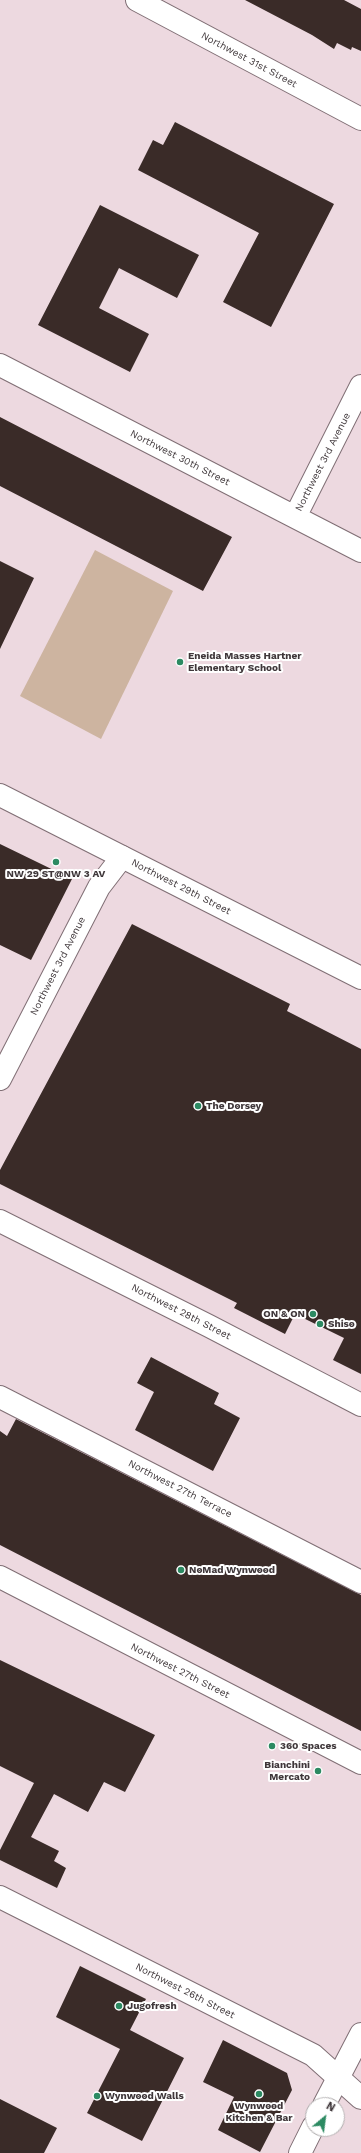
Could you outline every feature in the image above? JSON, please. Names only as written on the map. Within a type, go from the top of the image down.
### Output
[{"type":"street","name":"Northwest 31st Street","points":[[137,0],[361,119]]},
{"type":"street","name":"Northwest 30th Street","points":[[0,365],[361,551]]},
{"type":"street","name":"Northwest 3rd Avenue","points":[[295,517],[361,386]]},
{"type":"street","name":"Northwest 29th Street","points":[[0,795],[361,978]]},
{"type":"street","name":"Northwest 3rd Avenue","points":[[0,1079],[99,887],[122,857]]},
{"type":"street","name":"Northwest 28th Street","points":[[0,1221],[209,1326],[361,1405]]},
{"type":"street","name":"Northwest 27th Terrace","points":[[0,1397],[361,1582]]},
{"type":"street","name":"Northwest 27th Street","points":[[0,1577],[361,1763]]},
{"type":"street","name":"Northwest 26th Street","points":[[0,1897],[313,2055],[361,2098]]},
{"type":"street","points":[[328,2097],[361,2034]]},
{"type":"street","points":[[300,2153],[308,2137]]},
{"type":"shaded area","points":[[95,550],[173,591],[101,739],[20,696]]},
{"type":"building","points":[[245,0],[344,0],[361,9],[361,51],[352,47],[351,50],[337,43],[334,49],[312,35]]},
{"type":"building","points":[[175,122],[334,204],[271,327],[223,302],[259,233],[138,170],[153,140],[163,145]]},
{"type":"building","points":[[100,205],[199,255],[177,298],[119,268],[99,308],[149,334],[130,372],[38,325]]},
{"type":"building","points":[[0,417],[232,537],[203,591],[0,486]]},
{"type":"building","points":[[0,561],[34,578],[0,649]]},
{"type":"building","points":[[0,844],[72,879],[31,960],[0,945]]},
{"type":"building","name":"The Dorsey","points":[[132,924],[290,1004],[287,1011],[361,1049],[361,1374],[333,1360],[344,1338],[295,1314],[285,1334],[234,1308],[237,1303],[0,1184],[0,1170]]},
{"type":"building","points":[[151,1357],[219,1393],[214,1404],[240,1418],[213,1471],[135,1430],[154,1392],[137,1383]]},
{"type":"building","name":"NoMad Wynwood","points":[[16,1419],[361,1595],[361,1731],[0,1545],[0,1431],[7,1436]]},
{"type":"building","points":[[0,1660],[155,1735],[125,1792],[104,1782],[88,1812],[54,1794],[31,1837],[59,1851],[54,1861],[66,1868],[57,1888],[0,1860],[0,1850],[34,1783],[0,1766]]},
{"type":"building","points":[[80,1966],[146,1999],[130,2030],[184,2058],[142,2141],[87,2113],[120,2049],[56,2017]]},
{"type":"building","name":"Wynwood Kitchen & Bar","points":[[223,2040],[287,2073],[292,2090],[260,2152],[218,2130],[234,2097],[203,2082]]},
{"type":"building","points":[[0,2099],[57,2128],[44,2153],[0,2153]]},
{"type":"place","name":"Eneida Masses Hartner Elementary School","points":[[180,662]]},
{"type":"place","name":"NW 29 ST@NW 3 AV","points":[[56,862]]},
{"type":"place","name":"The Dorsey","points":[[198,1106]]},
{"type":"place","name":"ON & ON","points":[[313,1314]]},
{"type":"place","name":"Shiso","points":[[320,1324]]},
{"type":"place","name":"NoMad Wynwood","points":[[181,1570]]},
{"type":"place","name":"360 Spaces","points":[[272,1746]]},
{"type":"place","name":"Bianchini Mercato","points":[[318,1771]]},
{"type":"place","name":"Jugofresh","points":[[119,2006]]},
{"type":"place","name":"Wynwood Kitchen & Bar","points":[[259,2094]]},
{"type":"place","name":"Wynwood Walls","points":[[97,2096]]}]
